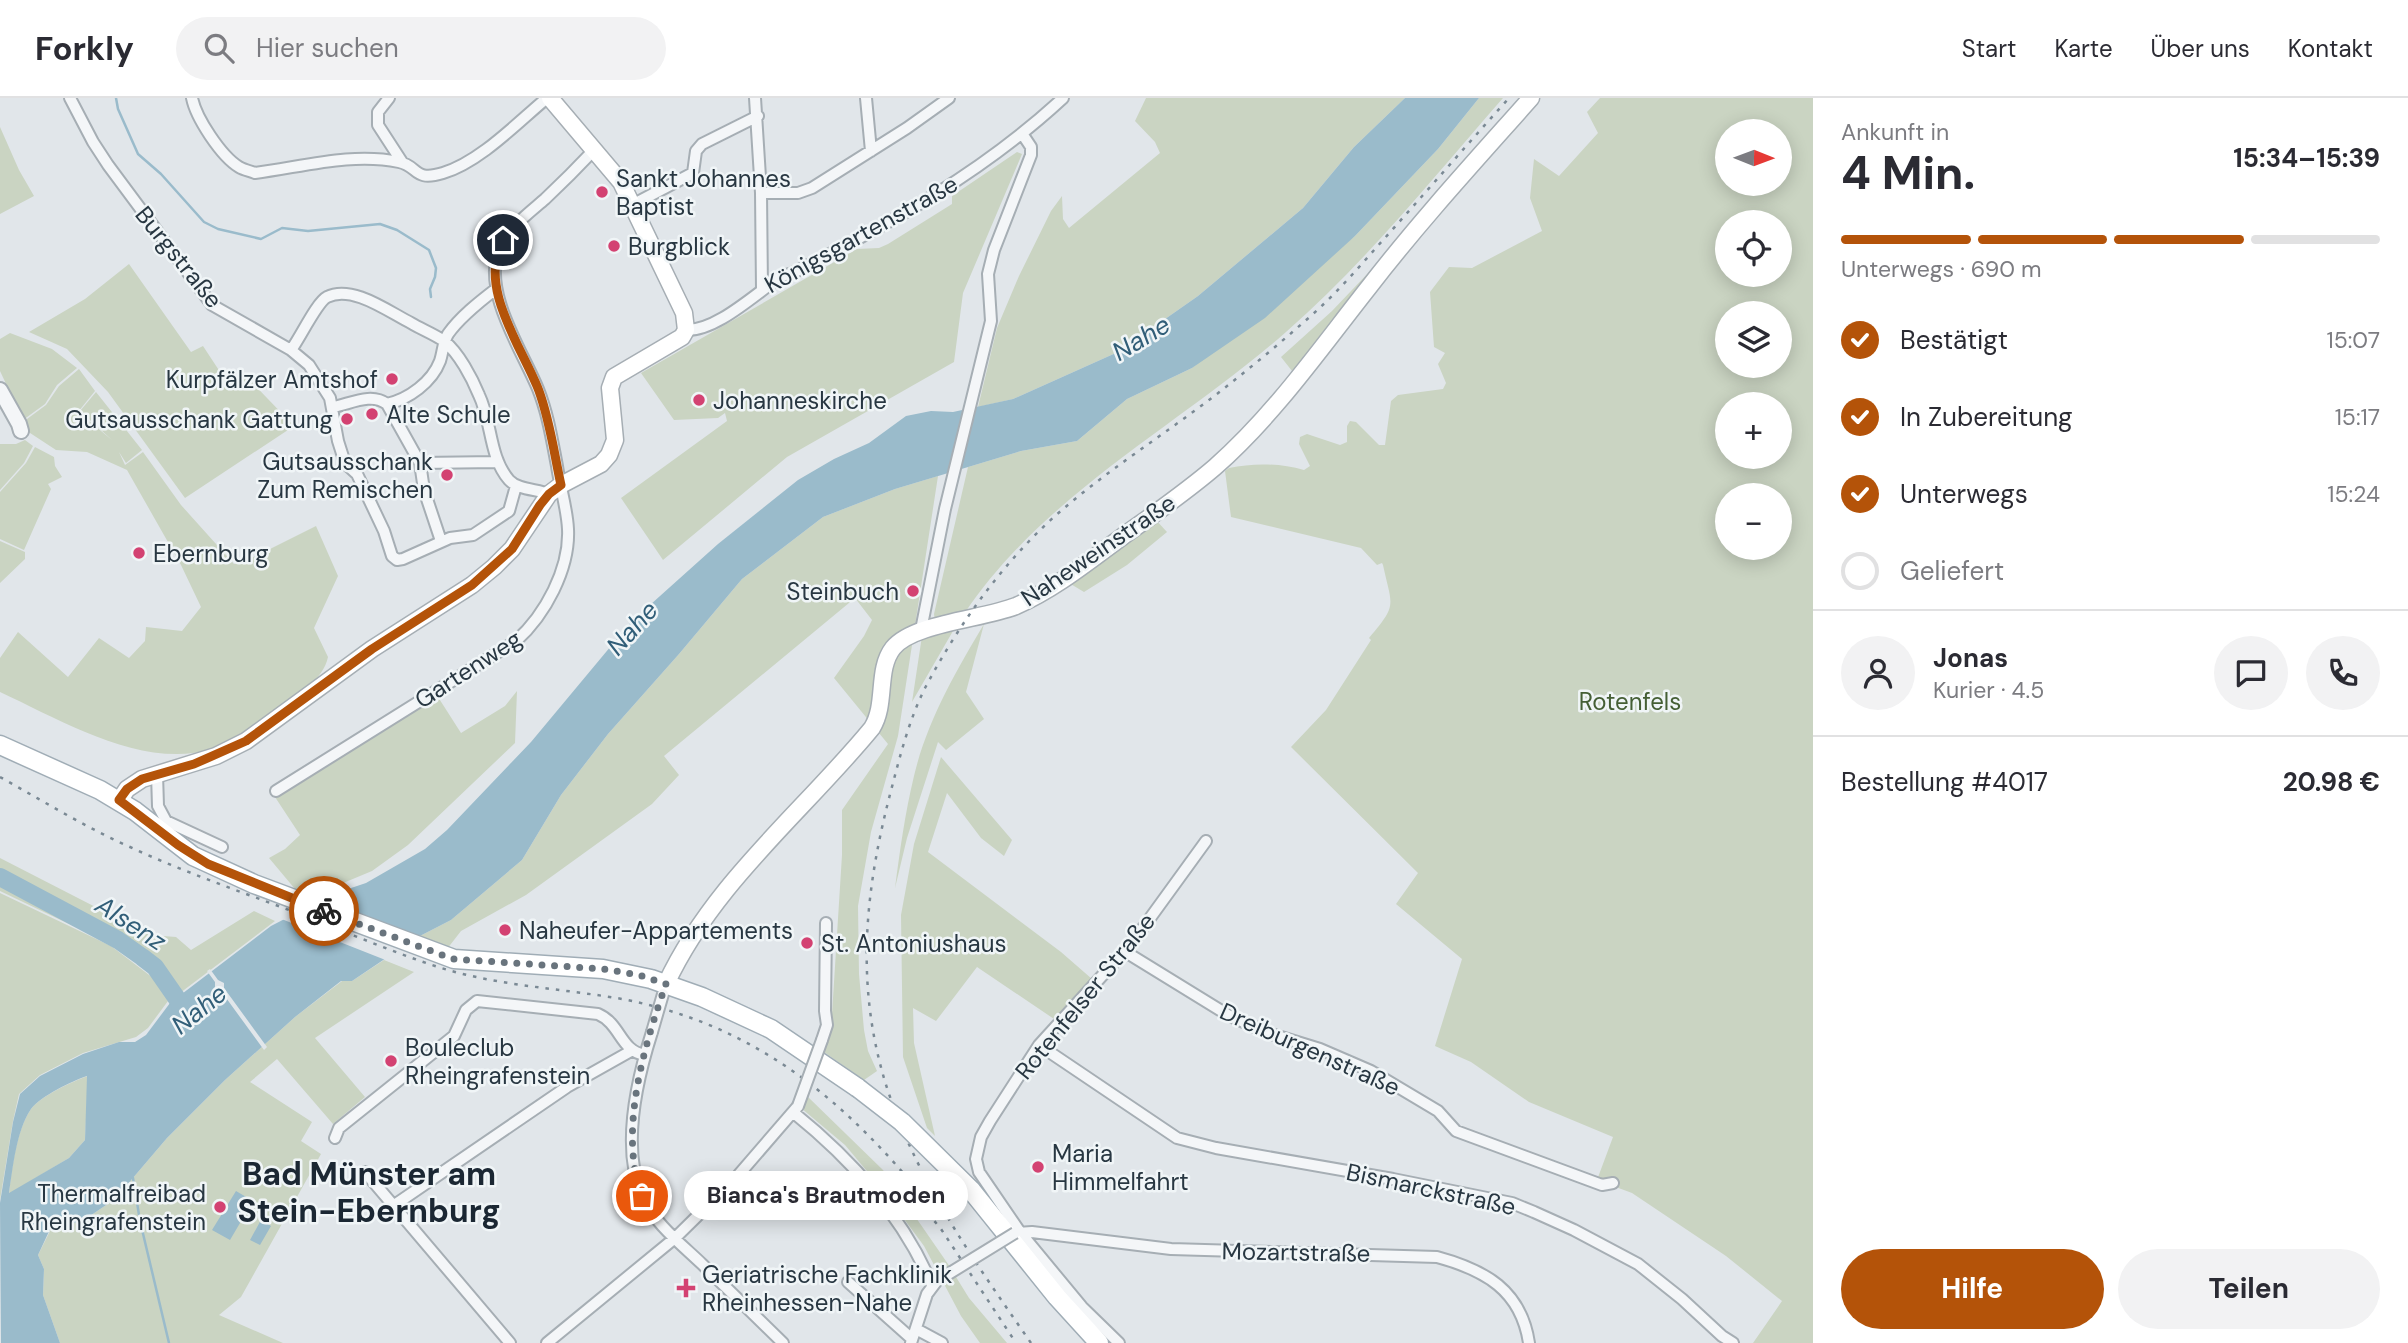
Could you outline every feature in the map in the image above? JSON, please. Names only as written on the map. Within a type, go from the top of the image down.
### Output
[{"type":"main road","points":[[119,800],[132,783],[216,756],[246,741],[372,649],[472,585],[512,549],[555,489],[601,464],[612,450],[615,435],[610,388],[614,377],[675,343],[686,330],[684,313],[634,204],[621,182],[549,98]]},
{"type":"main road","name":"Naheweinstraße","points":[[665,989],[682,953],[724,894],[872,728],[881,708],[889,654],[900,641],[921,630],[1000,612],[1026,601],[1051,587],[1214,469],[1268,415],[1432,209],[1531,98]]},
{"type":"main road","points":[[0,745],[92,785],[119,800],[194,856],[254,884],[429,951],[473,962],[603,969],[639,975],[665,989],[723,1006],[771,1029],[858,1088],[902,1122],[971,1190],[1057,1297],[1099,1343]]},
{"type":"street","name":"Burgstraße","points":[[70,98],[108,165],[212,305],[291,350],[309,365],[325,388],[333,407],[338,441],[345,463],[357,474],[384,531],[392,556],[397,560],[403,559],[441,541]]},
{"type":"street","points":[[192,98],[199,118],[229,159],[241,169],[255,173],[348,159],[402,162]]},
{"type":"street","points":[[389,98],[378,112],[378,125],[402,162],[419,175],[432,176],[446,172],[478,155],[549,98]]},
{"type":"street","points":[[755,98],[761,193],[762,289]]},
{"type":"street","points":[[866,98],[871,151]]},
{"type":"street","points":[[761,193],[798,192],[811,188],[908,128],[949,98]]},
{"type":"street","name":"Königsgartenstraße","points":[[686,330],[697,330],[712,324],[782,276],[815,262],[907,213],[1023,135],[1063,98]]},
{"type":"street","points":[[634,204],[694,173],[696,152],[702,144],[758,116]]},
{"type":"street","points":[[921,630],[945,509],[992,314],[988,274],[1012,200],[1031,155],[1031,147],[1023,135]]},
{"type":"street","points":[[387,404],[403,399],[430,378],[441,358],[444,341],[452,329],[496,289],[496,256],[503,240],[594,150]]},
{"type":"street","name":"Gartenweg","points":[[276,791],[503,650],[530,629],[548,599],[568,552],[568,527],[555,489],[548,419],[496,289]]},
{"type":"street","points":[[291,350],[324,298],[349,294],[367,300],[444,341],[479,394],[497,462],[510,481],[516,486],[555,489]]},
{"type":"street","points":[[0,390],[19,424],[20,432]]},
{"type":"street","points":[[333,407],[368,398],[387,404],[419,463],[424,490],[441,541],[473,535],[507,514],[516,486]]},
{"type":"street","points":[[419,463],[497,462]]},
{"type":"street","points":[[157,774],[158,806],[166,821],[222,847]]},
{"type":"street","name":"Rotenfelser Straße","points":[[1018,1233],[979,1172],[976,1159],[981,1138],[1040,1045],[1124,951],[1206,841]]},
{"type":"street","points":[[547,1343],[674,1238],[735,1179],[796,1109],[827,1025],[826,922]]},
{"type":"street","name":"Dreiburgenstraße","points":[[1124,951],[1228,1015],[1268,1033],[1320,1049],[1371,1071],[1438,1111],[1456,1131],[1602,1185],[1613,1183]]},
{"type":"street","points":[[665,989],[645,1055],[635,1109],[633,1132],[639,1186],[648,1207],[660,1224],[783,1343]]},
{"type":"street","points":[[335,1138],[339,1128],[454,1036],[466,1010],[477,1001],[598,1014],[611,1022],[631,1051],[645,1055]]},
{"type":"street","name":"Bismarckstraße","points":[[1040,1045],[1177,1138],[1216,1148],[1513,1203],[1534,1212],[1574,1230],[1638,1265],[1733,1343]]},
{"type":"street","points":[[393,1206],[567,1087],[631,1051]]},
{"type":"street","points":[[796,1109],[879,1196],[921,1257],[933,1284]]},
{"type":"street","points":[[365,1172],[510,1343]]},
{"type":"street","name":"Mozartstraße","points":[[1018,1233],[1032,1231],[1171,1249],[1437,1257],[1454,1261],[1486,1277],[1510,1295],[1525,1322],[1529,1343]]},
{"type":"street","points":[[913,1337],[933,1284],[1018,1233],[1082,1307],[1119,1343]]},
{"type":"street","points":[[848,1282],[913,1337],[942,1343]]},
{"type":"green space","points":[[1146,98],[1405,98],[1354,147],[1303,208],[1198,296],[1118,352],[1013,399],[978,407],[997,328],[1051,211],[1062,196],[1063,219],[1069,228],[1160,153],[1155,142],[1135,121]]},
{"type":"green space","points":[[1479,98],[1503,98],[1398,219],[1315,305],[1245,366],[1073,496],[1033,532],[997,571],[964,614],[935,621],[934,614],[968,467],[1021,451],[1077,441],[1127,399],[1192,368],[1355,236],[1438,149]]},
{"type":"green space","name":"Rotenfels","points":[[1600,98],[1813,98],[1813,1343],[1753,1343],[1782,1301],[1726,1256],[1632,1193],[1597,1180],[1613,1137],[1529,1102],[1471,1062],[1435,1046],[1462,959],[1396,904],[1418,873],[1291,747],[1326,710],[1371,640],[1369,638],[1389,611],[1390,598],[1383,565],[1377,565],[1361,548],[1231,517],[1225,471],[1229,468],[1266,465],[1304,470],[1310,466],[1299,444],[1300,437],[1307,434],[1340,445],[1347,442],[1347,426],[1350,421],[1356,422],[1379,445],[1385,445],[1391,401],[1398,395],[1443,389],[1446,383],[1438,364],[1445,353],[1434,347],[1430,292],[1449,267],[1472,268],[1542,231],[1530,198],[1534,159],[1559,176],[1598,133],[1587,112]]},
{"type":"green space","points":[[0,127],[34,196],[0,214]]},
{"type":"green space","points":[[1017,152],[1022,154],[963,293],[954,362],[787,457],[663,560],[621,498],[727,421],[725,413],[718,418],[674,420],[641,373],[857,249],[879,248],[888,244],[952,204],[952,196]]},
{"type":"green space","points":[[1391,249],[1296,376],[1281,357],[1332,311]]},
{"type":"green space","points":[[129,264],[191,352],[203,346],[228,384],[243,373],[294,426],[185,498],[108,392],[67,349],[29,332],[85,299]]},
{"type":"green space","points":[[10,333],[52,349],[77,368],[57,385],[45,404],[23,420],[0,371],[0,339]]},
{"type":"green space","points":[[79,369],[95,391],[78,412],[112,440],[80,411],[96,392],[142,450],[126,463],[119,452],[125,465],[143,452],[181,505],[234,564],[244,562],[316,526],[338,576],[314,628],[328,657],[321,673],[303,691],[266,719],[222,746],[186,754],[131,748],[76,728],[0,692],[0,658],[18,632],[68,677],[99,638],[129,658],[145,641],[146,627],[182,631],[201,607],[181,565],[127,470],[87,452],[56,450],[27,431],[27,419],[46,405],[59,386]]},
{"type":"green space","points":[[25,440],[33,446],[24,463],[0,490],[0,444],[16,444]]},
{"type":"green space","points":[[35,447],[54,457],[55,466],[62,477],[48,484],[51,489],[24,550],[0,539],[0,492],[26,463]]},
{"type":"green space","points":[[938,476],[898,736],[871,832],[858,906],[859,974],[864,1030],[868,1051],[877,1071],[864,1080],[824,1052],[831,1030],[842,855],[842,810],[888,744],[834,678],[872,620],[855,598],[664,756],[679,775],[652,804],[526,895],[461,931],[447,949],[416,938],[451,920],[522,860],[561,795],[608,734],[742,579],[823,517],[895,489]]},
{"type":"green space","points":[[1155,519],[1167,532],[1127,565],[1084,592],[1069,583]]},
{"type":"green space","points":[[0,541],[25,552],[25,559],[0,583]]},
{"type":"green space","points":[[984,624],[966,692],[984,719],[946,750],[938,742],[907,838],[895,888],[905,818],[926,736],[943,697]]},
{"type":"green space","points":[[953,631],[912,702],[922,636]]},
{"type":"green space","points":[[517,691],[515,743],[408,845],[372,871],[312,896],[295,889],[269,858],[285,849],[300,835],[275,797],[438,697],[461,733],[505,706]]},
{"type":"green space","points":[[941,757],[1012,840],[1004,856],[981,838],[947,793],[928,852],[1061,952],[1092,979],[1057,1021],[977,967],[936,1021],[913,1008],[914,1043],[935,1136],[927,1128],[903,1057],[901,915],[914,844]]},
{"type":"green space","points":[[0,858],[150,935],[176,937],[191,950],[254,911],[275,921],[171,997],[162,982],[113,945],[0,891]]},
{"type":"green space","points":[[0,893],[111,946],[161,984],[168,1001],[148,1028],[136,1037],[83,1053],[40,1075],[19,1094],[0,1200]]},
{"type":"green space","points":[[384,960],[414,972],[315,1038],[365,1097],[333,1124],[277,1059],[250,1082],[312,1122],[301,1141],[321,1154],[241,1297],[219,1315],[283,1343],[60,1343],[43,1295],[44,1269],[38,1255],[53,1225],[81,1222],[115,1199],[167,1138],[225,1080],[295,1017],[342,981],[352,981]]},
{"type":"green space","points":[[88,1076],[85,1140],[69,1158],[9,1194],[18,1139],[31,1109],[49,1094]]},
{"type":"green space","points":[[807,1096],[883,1170],[969,1298],[1007,1343],[980,1343],[961,1316],[924,1246],[882,1189],[845,1145],[801,1108]]},
{"type":"water","name":"Nahe","points":[[1405,98],[1479,98],[1438,149],[1355,236],[1265,318],[1192,368],[1127,399],[1077,441],[1021,451],[895,489],[823,517],[742,579],[608,734],[561,795],[522,860],[451,920],[416,938],[352,981],[341,981],[295,1017],[225,1080],[167,1138],[115,1199],[81,1222],[52,1225],[38,1255],[44,1269],[43,1295],[60,1343],[1,1343],[0,1203],[20,1094],[40,1076],[83,1054],[119,1042],[135,1042],[146,1035],[170,1003],[271,926],[333,894],[366,883],[425,849],[447,830],[531,742],[631,622],[718,544],[798,480],[869,443],[906,416],[931,411],[953,412],[1013,399],[1118,352],[1198,296],[1303,208],[1354,147]],"holes":[[[87,1076],[85,1140],[69,1158],[9,1193],[19,1139],[31,1109],[49,1094]]]},
{"type":"water","points":[[236,1191],[253,1201],[230,1240],[212,1230]]},
{"type":"water","points":[[261,1220],[271,1226],[260,1245],[250,1240]]},
{"type":"pier","points":[[316,899],[421,939],[388,961],[279,918]]},
{"type":"pier","points":[[210,969],[218,980],[224,983],[224,988],[267,1047],[264,1050],[221,991],[215,989],[215,982],[207,971]]},
{"type":"waterway","points":[[116,98],[118,109],[138,154],[161,174],[204,222],[218,229],[261,239],[282,228],[308,231],[380,224],[397,230],[429,250],[436,268],[430,289],[431,297]]},
{"type":"waterway","name":"Alsenz","points":[[0,877],[118,940],[155,967],[180,1003],[183,1021]]},
{"type":"waterway","points":[[133,1178],[140,1221],[169,1343]]},
{"type":"railway","points":[[1031,1343],[969,1252],[915,1157],[887,1088],[870,1011],[867,973],[870,898],[883,822],[915,711],[938,664],[967,618],[999,575],[1035,535],[1075,499],[1222,390],[1315,313],[1509,98]]},
{"type":"railway","points":[[0,777],[64,814],[151,856],[418,960],[481,978],[622,999],[671,1011],[716,1028],[758,1049],[797,1074],[834,1103],[869,1136],[933,1209]]},
{"type":"railway","points":[[921,1205],[941,1229],[1016,1343]]},
{"type":"way so far","points":[[324,911],[453,959],[603,969],[639,975],[666,984],[636,1093],[634,1159],[642,1196]]},
{"type":"place","name":"Sankt Johannes Baptist","points":[[602,192]]},
{"type":"place","name":"Burgblick","points":[[614,246]]},
{"type":"place","name":"Kurpfälzer Amtshof","points":[[392,379]]},
{"type":"place","name":"Johanneskirche","points":[[699,400]]},
{"type":"place","name":"Alte Schule","points":[[372,414]]},
{"type":"place","name":"Gutsausschank Gattung","points":[[347,419]]},
{"type":"place","name":"Gutsausschank Zum Remischen","points":[[447,475]]},
{"type":"place","name":"Ebernburg","points":[[139,553]]},
{"type":"place","name":"Steinbuch","points":[[913,591]]},
{"type":"place","name":"Naheufer-Appartements","points":[[505,930]]},
{"type":"place","name":"St. Antoniushaus","points":[[807,943]]},
{"type":"place","name":"Bouleclub Rheingrafenstein","points":[[391,1061]]},
{"type":"place","name":"Maria Himmelfahrt","points":[[1038,1167]]},
{"type":"place","name":"Bianca's Brautmoden","points":[[642,1196]]},
{"type":"place","name":"Thermalfreibad Rheingrafenstein","points":[[220,1207]]},
{"type":"place","name":"Geriatrische Fachklinik Rheinhessen-Nahe","points":[[686,1288]]},
{"type":"district","name":"Bad Münster am Stein-Ebernburg","points":[[369,1192]]},
{"type":"route","points":[[324,911],[208,864],[119,800],[132,783],[216,756],[246,741],[372,649],[472,585],[512,549],[540,505],[561,485],[543,405],[496,289],[494,270],[496,256],[503,240]]}]
